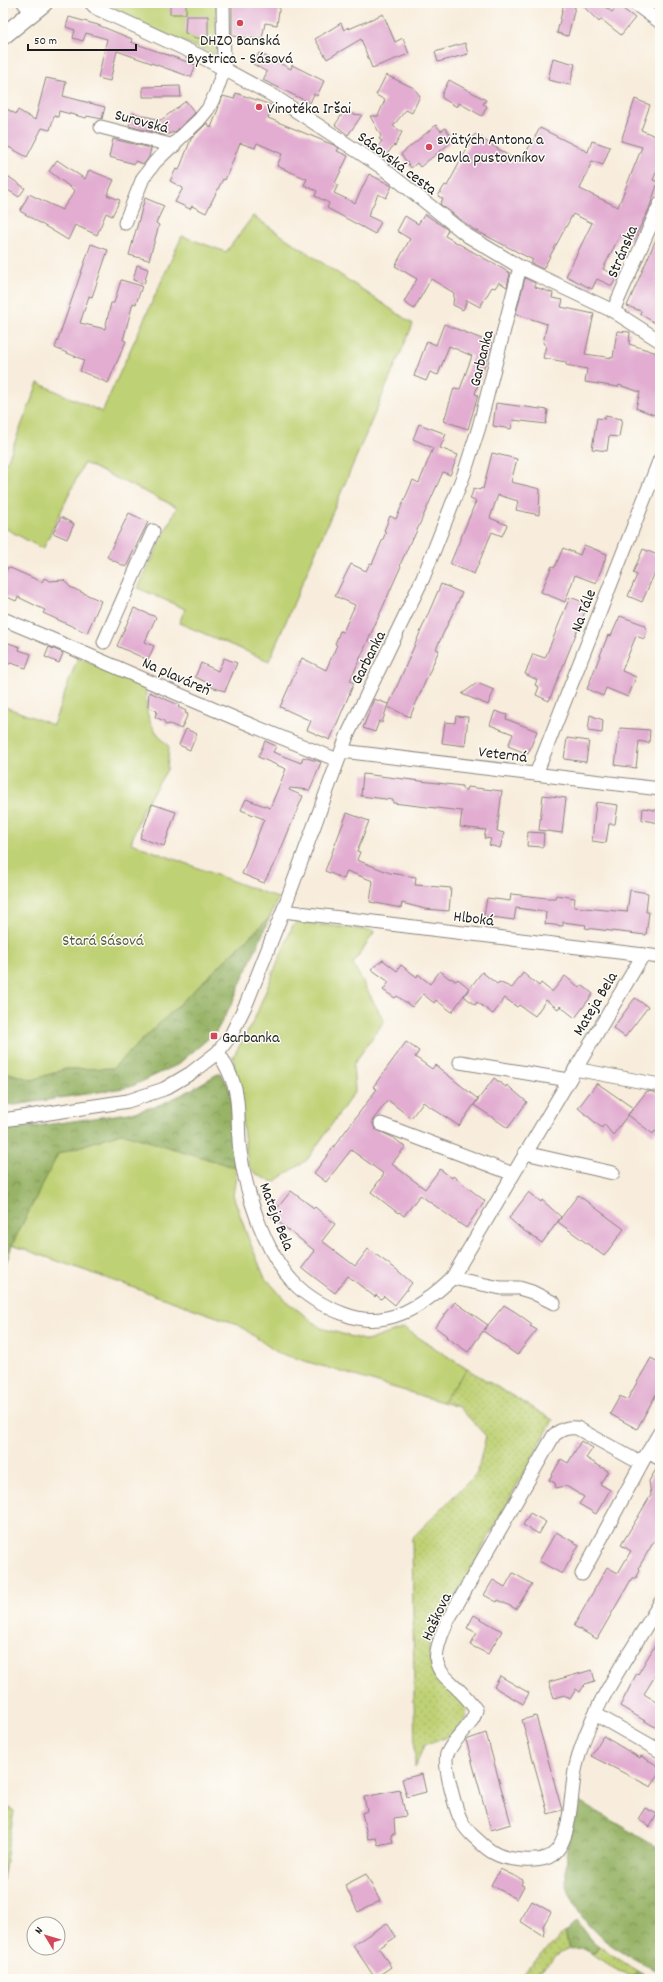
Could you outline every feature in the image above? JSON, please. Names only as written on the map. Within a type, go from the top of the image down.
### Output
[{"type":"street","name":"Sásovská cesta","points":[[91,3],[96,8],[224,69],[272,95],[405,185],[442,218],[468,236],[520,267],[614,311],[660,341]]},
{"type":"street","name":"Surovská","points":[[125,224],[143,178],[155,162],[174,146],[208,109],[215,95],[224,69],[223,3]]},
{"type":"street","points":[[634,3],[660,22]]},
{"type":"street","points":[[3,36],[30,5]]},
{"type":"street","name":"Surovská","points":[[101,127],[174,146]]},
{"type":"street","name":"Stránska","points":[[614,311],[660,204]]},
{"type":"street","name":"Garbanka","points":[[3,1120],[128,1101],[164,1089],[191,1073],[218,1052],[231,1035],[247,1002],[283,911],[357,714],[423,578],[464,474],[481,419],[520,267]]},
{"type":"street","name":"Na Tále","points":[[536,774],[660,459]]},
{"type":"street","points":[[104,642],[153,530]]},
{"type":"street","name":"Na plaváreň","points":[[3,619],[97,658],[252,727],[340,756]]},
{"type":"street","name":"Veterná","points":[[340,756],[536,774],[660,789]]},
{"type":"street","name":"Hlboká","points":[[283,911],[660,957]]},
{"type":"street","name":"Mateja Bela","points":[[218,1052],[228,1069],[235,1088],[240,1152],[250,1195],[258,1220],[279,1264],[293,1282],[312,1299],[329,1309],[348,1316],[367,1320],[392,1318],[414,1309],[435,1294],[452,1278],[643,955]]},
{"type":"street","points":[[460,1062],[660,1085]]},
{"type":"street","points":[[381,1124],[513,1174]]},
{"type":"street","points":[[525,1153],[613,1173]]},
{"type":"street","points":[[452,1278],[501,1288],[519,1288],[532,1292],[554,1303]]},
{"type":"street","name":"Haškova","points":[[660,1459],[647,1455],[639,1460],[632,1459],[577,1428],[569,1427],[557,1432],[448,1620],[438,1641],[436,1655],[438,1666],[444,1676],[470,1701],[476,1710],[474,1720],[454,1742],[446,1756],[446,1768],[461,1821],[470,1833],[494,1853],[532,1861],[552,1856],[564,1837],[575,1767],[583,1739],[595,1714],[655,1622],[660,1603]]},
{"type":"street","points":[[582,1574],[660,1432]]},
{"type":"street","points":[[595,1714],[660,1751]]},
{"type":"green space","points":[[110,3],[217,3],[215,54],[145,25],[120,11]]},
{"type":"green space","points":[[253,216],[413,324],[269,661],[179,623],[185,609],[138,588],[177,507],[84,463],[43,549],[3,527],[3,461],[7,462],[38,383],[102,412],[182,236],[226,252]]},
{"type":"green space","name":"Stará Sásová","points":[[78,657],[146,686],[146,705],[149,720],[156,732],[169,747],[167,770],[142,810],[131,843],[278,898],[270,917],[113,1068],[65,1069],[32,1080],[3,1071],[3,706],[53,725]]},
{"type":"green space","points":[[270,917],[232,1003],[216,1032],[177,1065],[130,1087],[15,1105],[3,1104],[3,1071],[32,1080],[65,1069],[113,1068]]},
{"type":"green space","points":[[298,922],[375,931],[353,964],[384,1021],[353,1065],[355,1091],[307,1160],[274,1182],[256,1173],[248,1164],[233,1057],[254,1020],[293,925]]},
{"type":"green space","points":[[219,1073],[225,1079],[229,1087],[231,1097],[233,1117],[233,1149],[237,1168],[121,1133],[58,1154],[12,1245],[3,1273],[3,1131],[136,1112],[162,1104],[187,1092]]},
{"type":"green space","points":[[121,1133],[237,1168],[233,1195],[247,1235],[264,1276],[286,1301],[321,1328],[367,1341],[404,1328],[467,1369],[442,1402],[278,1353],[237,1324],[12,1245],[58,1154]]},
{"type":"green space","points":[[467,1369],[553,1420],[429,1645],[430,1664],[440,1680],[468,1706],[466,1716],[459,1729],[454,1733],[424,1745],[415,1768],[412,1538],[477,1473],[486,1436],[459,1407],[442,1402]]},
{"type":"green space","points":[[575,1799],[660,1849],[660,1972],[623,1953],[601,1937],[582,1917],[568,1891],[566,1872]]},
{"type":"green space","points":[[3,1803],[14,1811],[3,1880]]},
{"type":"green space","points":[[576,1921],[590,1939],[599,1946],[597,1952],[592,1953],[584,1948],[569,1949],[565,1932]]},
{"type":"green space","points":[[565,1932],[569,1949],[558,1954],[531,1979],[517,1979]]},
{"type":"green space","points":[[599,1946],[637,1971],[632,1976],[633,1979],[608,1965],[592,1953],[597,1952]]},
{"type":"green space","points":[[637,1971],[655,1979],[634,1979],[632,1976]]},
{"type":"building","points":[[170,3],[186,3],[186,14],[170,14]]},
{"type":"building","points":[[232,3],[280,3],[277,25],[265,23],[262,39],[232,36]]},
{"type":"building","points":[[564,3],[576,3],[568,36],[557,33]]},
{"type":"building","points":[[580,3],[600,3],[612,12],[618,5],[635,18],[621,35],[601,19],[599,22]]},
{"type":"building","points":[[383,14],[395,42],[403,38],[409,54],[372,68],[361,39],[327,59],[315,39],[341,23],[344,30],[348,27],[349,29]]},
{"type":"building","points":[[186,16],[208,16],[208,38],[196,38],[185,33]]},
{"type":"building","points":[[69,17],[98,25],[132,39],[131,42],[196,65],[191,77],[117,51],[110,81],[98,78],[107,39],[86,33],[83,41],[73,38],[75,30],[66,27]]},
{"type":"building","points":[[465,43],[468,54],[438,62],[435,52]]},
{"type":"building","points":[[259,53],[291,69],[292,65],[324,81],[317,96],[314,94],[310,103],[263,80],[267,72],[253,64]]},
{"type":"building","points":[[553,58],[575,64],[570,85],[548,80]]},
{"type":"building","points":[[386,75],[414,88],[420,96],[412,113],[406,110],[393,126],[402,132],[395,146],[394,145],[384,158],[375,151],[382,141],[379,139],[381,136],[370,116],[378,116],[385,100],[376,95]]},
{"type":"building","points":[[46,78],[66,82],[63,96],[105,107],[102,119],[87,116],[86,118],[59,111],[58,117],[54,116],[50,130],[42,128],[27,157],[3,144],[3,107],[16,114],[18,110],[35,120]]},
{"type":"building","points":[[449,80],[486,100],[483,104],[487,106],[482,116],[459,103],[457,107],[442,98],[442,94]]},
{"type":"building","points":[[180,86],[181,97],[143,97],[143,87]]},
{"type":"building","points":[[236,93],[274,106],[268,118],[336,146],[339,148],[337,151],[348,156],[335,183],[338,185],[334,193],[355,203],[369,174],[392,186],[386,198],[378,194],[368,216],[381,222],[375,234],[327,208],[329,203],[315,196],[317,191],[304,185],[307,179],[277,166],[282,154],[257,143],[255,148],[240,143],[225,180],[223,179],[206,213],[192,206],[190,209],[175,202],[183,188],[170,181],[176,169],[179,170],[191,139],[207,123],[211,128],[223,96],[234,99]]},
{"type":"building","points":[[635,99],[650,105],[641,130],[660,138],[660,163],[653,180],[658,182],[649,209],[633,241],[620,235],[603,269],[617,276],[612,286],[597,279],[592,289],[566,276],[592,223],[573,214],[543,269],[531,263],[533,260],[473,229],[440,204],[443,199],[438,196],[445,185],[447,186],[475,134],[520,163],[540,128],[588,152],[592,141],[610,147],[603,165],[592,161],[580,189],[618,207],[642,147],[621,141]]},
{"type":"building","points":[[186,101],[195,113],[175,132],[164,135],[129,126],[132,113],[161,120]]},
{"type":"building","points":[[343,113],[362,115],[348,135],[335,125]]},
{"type":"building","name":"svätých Antona a Pavla pustovníkov","points":[[436,125],[441,131],[445,128],[453,138],[449,144],[420,167],[417,163],[411,168],[401,154]]},
{"type":"building","points":[[113,139],[151,148],[149,157],[144,164],[135,161],[135,164],[109,157]]},
{"type":"building","points":[[57,160],[85,179],[89,170],[114,180],[107,195],[120,200],[112,216],[106,213],[97,235],[75,225],[68,240],[20,211],[29,194],[62,210],[75,191],[49,171]]},
{"type":"building","points":[[3,173],[25,188],[19,197],[3,187]]},
{"type":"building","points":[[145,198],[164,206],[156,223],[159,225],[149,260],[129,255]]},
{"type":"building","points":[[425,214],[448,230],[445,236],[510,273],[507,287],[499,282],[495,288],[492,287],[480,307],[467,300],[463,310],[453,305],[454,293],[431,279],[414,309],[404,302],[417,279],[395,266],[410,239],[397,231],[405,216],[418,224]]},
{"type":"building","points":[[660,230],[660,326],[640,314],[641,311],[627,306]]},
{"type":"building","points":[[91,244],[108,250],[92,297],[89,296],[80,323],[105,329],[111,303],[114,303],[121,280],[142,286],[136,304],[133,303],[123,340],[126,341],[108,383],[80,371],[84,360],[55,348]]},
{"type":"building","points":[[137,265],[148,269],[144,284],[133,280]]},
{"type":"building","points":[[525,278],[535,283],[535,287],[553,293],[552,298],[563,300],[561,307],[594,314],[585,354],[613,358],[617,331],[630,332],[629,344],[660,354],[660,408],[657,416],[636,408],[640,392],[619,385],[618,387],[585,382],[587,369],[566,365],[566,362],[543,358],[546,346],[543,343],[547,324],[516,314]]},
{"type":"building","points":[[444,324],[492,343],[475,394],[478,395],[468,429],[444,421],[454,388],[460,389],[472,356],[449,346],[438,375],[430,372],[426,381],[414,376],[427,341],[436,345]]},
{"type":"building","points":[[496,403],[548,410],[546,424],[513,420],[511,429],[493,426]]},
{"type":"building","points":[[605,416],[622,419],[619,437],[609,436],[607,451],[592,449],[597,418],[605,419]]},
{"type":"building","points":[[419,424],[446,434],[440,448],[458,455],[450,475],[443,472],[413,539],[412,538],[350,681],[354,683],[330,740],[307,730],[311,721],[280,707],[302,658],[326,670],[337,645],[335,644],[340,631],[343,632],[355,605],[335,596],[351,564],[366,571],[370,563],[372,564],[386,532],[384,531],[390,516],[396,519],[413,480],[419,483],[433,448],[413,439]]},
{"type":"building","points":[[492,453],[517,459],[511,482],[540,489],[539,515],[516,510],[518,501],[498,495],[490,518],[507,525],[502,536],[492,532],[474,574],[450,564],[476,501],[470,499],[474,488],[480,490],[481,488],[483,489]]},
{"type":"building","points":[[129,513],[148,522],[126,567],[107,557]]},
{"type":"building","points":[[61,517],[74,524],[67,539],[53,533]]},
{"type":"building","points":[[584,545],[607,554],[596,583],[575,575],[565,602],[541,592],[552,566],[555,567],[563,548],[580,555]]},
{"type":"building","points":[[643,549],[660,556],[660,561],[642,602],[628,596],[637,575],[633,573]]},
{"type":"building","points":[[8,567],[42,582],[44,578],[50,581],[64,580],[70,587],[101,601],[87,633],[43,613],[45,610],[18,597],[16,601],[3,595],[3,579]]},
{"type":"building","points":[[441,584],[462,593],[436,649],[439,650],[410,717],[388,707]]},
{"type":"building","points":[[570,597],[588,604],[549,701],[536,695],[539,687],[535,685],[537,680],[525,674],[533,654],[545,658]]},
{"type":"building","points":[[134,608],[156,617],[145,642],[154,646],[148,660],[117,646]]},
{"type":"building","points":[[620,616],[645,625],[647,631],[644,639],[636,636],[622,671],[636,677],[628,697],[606,688],[603,696],[587,689],[608,635],[611,636]]},
{"type":"building","points":[[3,641],[20,647],[19,650],[31,654],[26,668],[11,663],[7,665],[6,661],[3,660]]},
{"type":"building","points":[[49,647],[63,653],[59,663],[45,657]]},
{"type":"building","points":[[224,658],[237,663],[225,691],[211,687],[212,685],[195,677],[201,663],[218,671]]},
{"type":"building","points":[[477,683],[494,690],[488,705],[462,694]]},
{"type":"building","points":[[149,692],[179,705],[178,707],[186,711],[185,713],[188,714],[181,729],[170,724],[166,725],[164,721],[155,717],[157,711],[148,707]]},
{"type":"building","points":[[374,699],[388,704],[382,723],[379,721],[375,732],[363,728]]},
{"type":"building","points":[[495,711],[507,715],[506,719],[537,731],[528,754],[508,746],[513,734],[490,725]]},
{"type":"building","points":[[590,715],[603,720],[602,733],[588,731]]},
{"type":"building","points":[[456,716],[468,717],[465,746],[442,743],[445,722],[455,723]]},
{"type":"building","points":[[620,728],[650,730],[649,743],[639,741],[636,768],[615,765]]},
{"type":"building","points":[[186,729],[197,734],[190,750],[179,745]]},
{"type":"building","points":[[567,738],[589,741],[586,762],[564,759]]},
{"type":"building","points":[[265,741],[276,746],[273,752],[301,763],[303,757],[321,762],[310,790],[290,788],[289,790],[303,796],[279,854],[264,883],[242,874],[264,819],[241,810],[246,799],[270,808],[286,769],[258,757]]},
{"type":"building","points":[[363,774],[462,786],[462,789],[466,790],[467,787],[502,791],[497,831],[504,833],[500,848],[489,845],[491,839],[484,838],[486,830],[460,827],[462,811],[393,803],[393,800],[361,796]]},
{"type":"building","points":[[543,795],[566,798],[562,833],[539,830]]},
{"type":"building","points":[[596,802],[618,805],[615,824],[609,824],[606,843],[592,841]]},
{"type":"building","points":[[152,804],[176,812],[164,846],[140,838]]},
{"type":"building","points":[[643,808],[660,811],[660,823],[642,820]]},
{"type":"building","points":[[347,813],[369,821],[357,851],[360,852],[357,860],[390,873],[416,877],[415,885],[451,888],[449,911],[425,909],[402,903],[401,908],[370,902],[373,881],[347,871],[344,879],[325,871]]},
{"type":"building","points":[[528,832],[544,833],[543,847],[527,846]]},
{"type":"building","points":[[630,890],[648,893],[646,912],[649,912],[646,935],[585,928],[586,925],[563,922],[563,926],[545,924],[546,912],[516,908],[514,920],[484,916],[487,898],[510,901],[511,894],[547,898],[555,898],[556,895],[575,898],[574,907],[627,912]]},
{"type":"building","points":[[383,960],[397,971],[401,965],[417,977],[418,974],[430,984],[440,971],[450,979],[451,978],[456,981],[458,979],[469,988],[452,1012],[436,1000],[434,1003],[423,994],[412,1007],[397,996],[395,998],[383,990],[389,982],[371,969]]},
{"type":"building","points":[[482,972],[497,984],[499,982],[512,988],[523,973],[539,986],[541,983],[552,992],[565,976],[580,988],[582,985],[593,994],[575,1018],[560,1006],[558,1009],[546,1000],[535,1016],[519,1005],[517,1007],[505,998],[493,1014],[477,1002],[475,1005],[464,996]]},
{"type":"building","points":[[635,998],[648,1007],[625,1037],[613,1028]]},
{"type":"building","points":[[406,1042],[419,1051],[415,1057],[432,1069],[435,1065],[478,1099],[459,1126],[423,1102],[411,1118],[388,1100],[372,1121],[375,1129],[394,1138],[405,1147],[392,1164],[425,1189],[440,1169],[452,1178],[453,1176],[485,1201],[466,1228],[420,1195],[404,1216],[399,1212],[398,1213],[371,1192],[384,1174],[351,1150],[326,1182],[314,1173],[377,1089],[373,1087]]},
{"type":"building","points":[[494,1078],[506,1087],[507,1085],[527,1102],[508,1128],[474,1105]]},
{"type":"building","points":[[597,1083],[633,1108],[613,1135],[604,1124],[602,1128],[578,1108]]},
{"type":"building","points":[[647,1091],[654,1092],[660,1096],[660,1134],[655,1131],[653,1134],[628,1115]]},
{"type":"building","points":[[291,1191],[314,1208],[315,1207],[335,1224],[322,1241],[355,1266],[368,1249],[396,1269],[412,1283],[395,1305],[384,1296],[381,1299],[376,1295],[375,1297],[348,1276],[335,1293],[302,1268],[315,1251],[271,1216]]},
{"type":"building","points":[[529,1192],[541,1202],[542,1200],[561,1217],[542,1243],[520,1228],[509,1218]]},
{"type":"building","points":[[578,1195],[624,1229],[604,1256],[558,1222]]},
{"type":"building","points":[[455,1302],[488,1325],[504,1305],[532,1324],[530,1326],[537,1330],[517,1355],[483,1331],[468,1352],[446,1337],[447,1336],[435,1327]]},
{"type":"building","points":[[651,1358],[660,1363],[660,1387],[637,1429],[610,1414],[620,1396],[627,1400]]},
{"type":"building","points":[[581,1441],[593,1448],[586,1458],[608,1471],[600,1484],[610,1490],[596,1514],[579,1504],[584,1497],[566,1486],[556,1488],[555,1483],[549,1480],[561,1459],[568,1463]]},
{"type":"building","points":[[658,1466],[660,1467],[660,1531],[639,1567],[640,1571],[636,1578],[632,1578],[597,1639],[574,1626],[607,1567],[618,1573],[631,1551],[621,1545],[651,1495],[649,1481]]},
{"type":"building","points":[[530,1513],[546,1522],[539,1534],[523,1525]]},
{"type":"building","points":[[556,1532],[579,1545],[562,1574],[539,1561]]},
{"type":"building","points":[[513,1573],[532,1584],[516,1609],[498,1600],[497,1602],[484,1595],[493,1580],[505,1587]]},
{"type":"building","points":[[474,1615],[502,1631],[488,1654],[470,1645],[477,1633],[467,1628]]},
{"type":"building","points":[[660,1637],[660,1668],[644,1694],[660,1704],[660,1730],[620,1706],[637,1673],[638,1674]]},
{"type":"building","points":[[592,1670],[595,1681],[585,1684],[580,1692],[576,1689],[570,1699],[564,1695],[554,1698],[549,1682]]},
{"type":"building","points":[[500,1676],[529,1693],[523,1704],[494,1687]]},
{"type":"building","points":[[536,1716],[562,1810],[548,1814],[522,1720]]},
{"type":"building","points":[[486,1733],[511,1824],[491,1830],[466,1740]]},
{"type":"building","points":[[603,1736],[640,1758],[641,1756],[660,1767],[660,1771],[651,1787],[591,1756]]},
{"type":"building","points":[[422,1774],[426,1792],[407,1797],[402,1779]]},
{"type":"building","points":[[400,1790],[406,1816],[394,1818],[395,1834],[391,1835],[393,1842],[378,1845],[376,1838],[368,1839],[362,1813],[367,1811],[364,1797]]},
{"type":"building","points":[[645,1808],[657,1814],[650,1827],[638,1819]]},
{"type":"building","points":[[500,1869],[523,1880],[521,1885],[524,1886],[517,1899],[491,1885]]},
{"type":"building","points":[[366,1874],[380,1901],[358,1912],[345,1885]]},
{"type":"building","points":[[532,1901],[551,1912],[543,1926],[545,1937],[520,1921]]},
{"type":"building","points":[[387,1923],[396,1937],[379,1948],[391,1967],[375,1978],[353,1945]]},
{"type":"place","name":"DHZO Banská Bystrica - Sásová","points":[[240,23]]},
{"type":"place","name":"Vinotéka Iršai","points":[[259,107]]},
{"type":"place","name":"svätých Antona a Pavla pustovníkov","points":[[429,147]]},
{"type":"place","name":"Garbanka","points":[[214,1036]]}]
